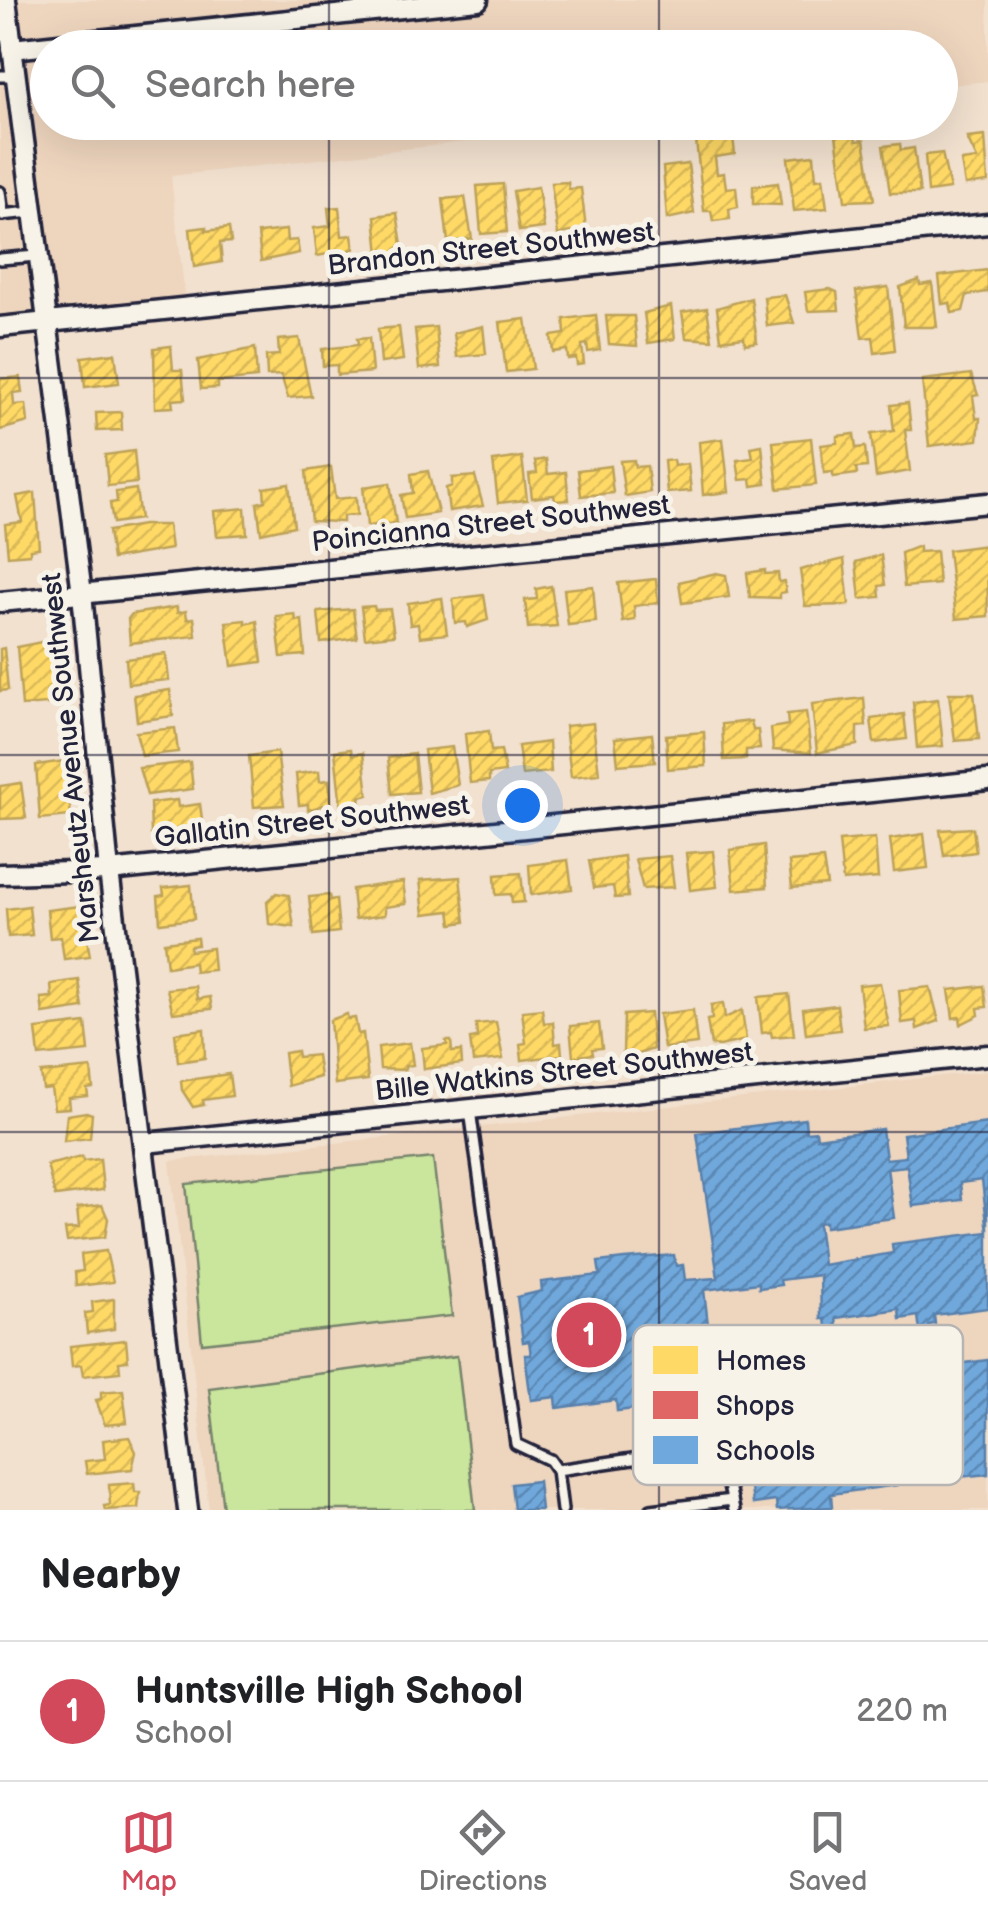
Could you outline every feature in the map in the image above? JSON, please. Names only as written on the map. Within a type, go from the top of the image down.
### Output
[{"type":"street","name":"Marsheutz Avenue Southwest","points":[[6,0],[12,49],[8,76],[32,212],[82,594],[109,870],[146,1143],[188,1510]]},
{"type":"street","points":[[181,30],[478,0]]},
{"type":"street","points":[[12,49],[30,47]]},
{"type":"street","name":"Brandon Street Southwest","points":[[0,327],[988,224]]},
{"type":"street","name":"Poincianna Street Southwest","points":[[0,602],[988,503]]},
{"type":"street","name":"Gallatin Street Southwest","points":[[0,874],[109,870],[988,780]]},
{"type":"street","name":"Bille Watkins Street Southwest","points":[[146,1143],[988,1055]]},
{"type":"lane","points":[[0,192],[2,215],[32,212]]},
{"type":"lane","points":[[0,259],[37,256]]},
{"type":"lane","points":[[470,1109],[516,1444],[550,1460],[557,1470],[562,1510]]},
{"type":"lane","points":[[557,1470],[633,1460]]},
{"type":"lane","points":[[651,1510],[733,1505]]},
{"type":"shaded area","points":[[0,0],[988,0],[988,81],[958,84],[958,30],[30,30],[30,140],[481,140],[171,176],[185,296],[0,315]]},
{"type":"shaded area","points":[[988,1071],[988,1510],[209,1510],[170,1161]]},
{"type":"green space","points":[[433,1158],[452,1316],[202,1343],[186,1184]]},
{"type":"green space","points":[[457,1356],[475,1510],[223,1510],[209,1388]]},
{"type":"building: Homes","points":[[985,136],[988,182],[965,185],[961,161],[977,159],[967,138]]},
{"type":"building: Homes","points":[[733,140],[735,154],[715,157],[717,174],[724,173],[726,188],[736,187],[738,207],[729,209],[730,219],[713,221],[711,211],[704,211],[696,141]]},
{"type":"building: Homes","points":[[837,140],[864,140],[874,200],[845,201]]},
{"type":"building: Homes","points":[[900,144],[901,150],[914,148],[920,193],[890,193],[883,146]]},
{"type":"building: Homes","points":[[942,153],[950,189],[928,192],[925,155]]},
{"type":"building: Homes","points":[[814,155],[816,179],[823,178],[827,208],[794,211],[788,158]]},
{"type":"building: Homes","points":[[688,164],[694,213],[667,219],[663,167]]},
{"type":"building: Homes","points":[[568,182],[569,189],[581,188],[586,228],[558,235],[551,183]]},
{"type":"building: Homes","points":[[778,183],[781,205],[753,204],[753,186]]},
{"type":"building: Homes","points":[[503,184],[507,232],[481,234],[477,186]]},
{"type":"building: Homes","points":[[538,187],[544,228],[519,231],[513,191]]},
{"type":"building: Homes","points":[[465,197],[472,239],[448,242],[443,199]]},
{"type":"building: Homes","points":[[339,207],[342,236],[352,235],[354,249],[317,256],[314,228],[330,226],[328,208]]},
{"type":"building: Homes","points":[[397,213],[403,251],[379,254],[375,216]]},
{"type":"building: Homes","points":[[206,227],[206,231],[229,228],[231,242],[220,243],[222,262],[194,267],[190,229]]},
{"type":"building: Homes","points":[[286,230],[287,241],[297,240],[299,253],[261,261],[258,233]]},
{"type":"building: Homes","points":[[988,270],[988,292],[967,295],[963,311],[952,313],[950,303],[942,304],[939,276]]},
{"type":"building: Homes","points":[[919,280],[920,285],[932,283],[937,327],[904,327],[900,287]]},
{"type":"building: Homes","points":[[888,287],[895,350],[875,353],[873,337],[862,338],[856,291]]},
{"type":"building: Homes","points":[[805,292],[837,292],[839,310],[808,311]]},
{"type":"building: Homes","points":[[785,295],[794,323],[767,326],[764,297]]},
{"type":"building: Homes","points":[[751,298],[757,342],[745,344],[744,337],[721,340],[717,308]]},
{"type":"building: Homes","points":[[671,306],[675,339],[648,343],[644,313]]},
{"type":"building: Homes","points":[[707,308],[712,340],[686,338],[682,312]]},
{"type":"building: Homes","points":[[596,315],[600,350],[588,352],[587,344],[582,345],[584,364],[577,365],[576,358],[568,359],[567,350],[553,352],[551,336],[565,334],[564,319]]},
{"type":"building: Homes","points":[[606,316],[634,316],[637,346],[609,344]]},
{"type":"building: Homes","points":[[526,319],[533,369],[506,372],[500,322]]},
{"type":"building: Homes","points":[[483,326],[486,354],[457,357],[454,333]]},
{"type":"building: Homes","points":[[399,327],[403,360],[381,363],[378,329]]},
{"type":"building: Homes","points":[[436,327],[440,367],[419,369],[415,329]]},
{"type":"building: Homes","points":[[299,338],[311,396],[288,398],[281,375],[267,376],[266,356],[279,355],[278,340]]},
{"type":"building: Homes","points":[[369,338],[372,372],[337,375],[337,365],[323,366],[322,349],[358,345],[357,339]]},
{"type":"building: Homes","points":[[171,346],[173,370],[182,370],[185,399],[172,400],[173,407],[155,408],[154,348]]},
{"type":"building: Homes","points":[[255,348],[257,378],[218,382],[218,388],[201,389],[198,360]]},
{"type":"building: Homes","points":[[115,353],[119,383],[85,387],[82,357]]},
{"type":"building: Homes","points":[[971,374],[978,395],[973,396],[976,418],[980,418],[978,440],[929,446],[922,380]]},
{"type":"building: Homes","points":[[20,377],[22,392],[13,393],[14,405],[26,404],[28,422],[0,430],[0,379]]},
{"type":"building: Homes","points":[[908,403],[911,430],[905,430],[910,471],[876,477],[871,434],[894,431],[891,405]]},
{"type":"building: Homes","points":[[121,412],[122,430],[97,431],[96,413]]},
{"type":"building: Homes","points":[[854,434],[856,448],[865,447],[867,467],[856,468],[857,474],[833,477],[833,472],[824,473],[821,445],[837,443],[837,436]]},
{"type":"building: Homes","points":[[811,438],[816,485],[778,489],[773,442]]},
{"type":"building: Homes","points":[[723,439],[729,492],[703,495],[699,442]]},
{"type":"building: Homes","points":[[762,445],[766,484],[752,486],[751,479],[740,480],[737,460],[753,458],[751,447]]},
{"type":"building: Homes","points":[[134,451],[137,483],[108,486],[105,455]]},
{"type":"building: Homes","points":[[522,457],[527,500],[498,503],[493,461]]},
{"type":"building: Homes","points":[[546,459],[548,474],[566,472],[569,500],[555,501],[554,495],[532,498],[529,474],[537,473],[535,461]]},
{"type":"building: Homes","points":[[634,460],[635,467],[647,466],[650,492],[625,496],[620,461]]},
{"type":"building: Homes","points":[[673,460],[674,466],[688,464],[691,491],[667,493],[664,461]]},
{"type":"building: Homes","points":[[610,466],[613,493],[581,496],[578,470]]},
{"type":"building: Homes","points":[[331,467],[335,499],[356,497],[357,515],[343,516],[343,522],[311,521],[306,471]]},
{"type":"building: Homes","points":[[428,471],[438,513],[405,518],[401,495],[413,493],[411,474]]},
{"type":"building: Homes","points":[[475,476],[483,506],[449,511],[446,488],[452,486],[452,478]]},
{"type":"building: Homes","points":[[390,483],[396,523],[367,526],[363,487]]},
{"type":"building: Homes","points":[[289,484],[294,526],[261,533],[257,503],[265,501],[264,488]]},
{"type":"building: Homes","points":[[136,489],[140,519],[113,523],[110,503],[117,502],[116,492]]},
{"type":"building: Homes","points":[[35,493],[39,548],[30,549],[30,554],[8,556],[5,524],[22,522],[17,496]]},
{"type":"building: Homes","points":[[245,508],[247,534],[217,536],[214,511]]},
{"type":"building: Homes","points":[[168,525],[171,549],[112,559],[108,531]]},
{"type":"building: Homes","points":[[987,545],[988,616],[956,619],[948,550]]},
{"type":"building: Homes","points":[[919,546],[919,552],[936,551],[939,584],[904,587],[901,553]]},
{"type":"building: Homes","points":[[881,555],[885,585],[879,586],[880,597],[860,599],[856,562]]},
{"type":"building: Homes","points":[[844,559],[849,605],[805,606],[800,570]]},
{"type":"building: Homes","points":[[765,570],[765,574],[778,573],[779,582],[784,581],[786,592],[780,593],[780,598],[750,597],[747,573]]},
{"type":"building: Homes","points":[[716,573],[726,575],[729,597],[682,603],[679,582]]},
{"type":"building: Homes","points":[[656,579],[658,603],[634,606],[635,620],[623,622],[618,583]]},
{"type":"building: Homes","points":[[551,586],[557,626],[528,628],[525,600],[537,599],[536,589]]},
{"type":"building: Homes","points":[[593,586],[596,622],[568,625],[564,589]]},
{"type":"building: Homes","points":[[484,595],[488,620],[467,627],[466,622],[455,623],[453,599]]},
{"type":"building: Homes","points":[[442,598],[447,634],[420,637],[418,624],[410,625],[408,603]]},
{"type":"building: Homes","points":[[374,606],[375,610],[390,609],[394,635],[365,638],[361,607]]},
{"type":"building: Homes","points":[[177,607],[177,613],[186,611],[187,619],[194,618],[196,636],[130,643],[128,619],[132,614]]},
{"type":"building: Homes","points":[[353,609],[357,638],[321,643],[318,612]]},
{"type":"building: Homes","points":[[295,614],[296,621],[302,620],[305,655],[281,657],[276,616]]},
{"type":"building: Homes","points":[[245,620],[246,624],[257,621],[262,662],[232,666],[226,622]]},
{"type":"building: Homes","points":[[51,640],[59,703],[22,706],[17,647]]},
{"type":"building: Homes","points":[[4,648],[8,690],[0,691],[0,649]]},
{"type":"building: Homes","points":[[166,654],[169,680],[128,684],[126,659]]},
{"type":"building: Homes","points":[[170,690],[173,716],[137,721],[134,695]]},
{"type":"building: Homes","points":[[949,693],[974,693],[979,739],[955,741]]},
{"type":"building: Homes","points":[[864,698],[866,726],[857,727],[857,745],[817,753],[812,704]]},
{"type":"building: Homes","points":[[938,699],[943,746],[917,748],[913,702]]},
{"type":"building: Homes","points":[[806,712],[811,753],[773,750],[771,728],[788,725],[787,714]]},
{"type":"building: Homes","points":[[904,714],[907,739],[874,743],[871,719]]},
{"type":"building: Homes","points":[[751,721],[753,730],[758,730],[760,749],[746,750],[746,759],[724,760],[722,724]]},
{"type":"building: Homes","points":[[593,723],[599,774],[571,777],[565,726]]},
{"type":"building: Homes","points":[[175,728],[178,752],[142,756],[136,732]]},
{"type":"building: Homes","points":[[489,731],[491,751],[501,750],[505,772],[489,774],[489,781],[470,783],[465,734]]},
{"type":"building: Homes","points":[[704,732],[706,766],[668,769],[666,735]]},
{"type":"building: Homes","points":[[652,734],[655,762],[618,765],[615,738]]},
{"type":"building: Homes","points":[[549,742],[551,772],[522,775],[518,746]]},
{"type":"building: Homes","points":[[452,747],[458,785],[429,793],[424,750]]},
{"type":"building: Homes","points":[[351,749],[352,755],[363,753],[368,795],[360,797],[361,806],[341,808],[335,751]]},
{"type":"building: Homes","points":[[277,752],[284,805],[254,807],[249,756]]},
{"type":"building: Homes","points":[[414,754],[418,792],[392,794],[388,758]]},
{"type":"building: Homes","points":[[65,761],[71,816],[40,819],[36,765]]},
{"type":"building: Homes","points":[[190,762],[193,789],[147,795],[139,768]]},
{"type":"building: Homes","points":[[319,771],[320,781],[329,780],[331,803],[308,810],[308,804],[299,805],[296,774]]},
{"type":"building: Homes","points":[[21,783],[26,818],[0,819],[0,786]]},
{"type":"building: Homes","points":[[177,800],[178,807],[200,804],[203,827],[177,830],[177,837],[162,839],[161,833],[151,834],[150,803]]},
{"type":"building: Homes","points":[[973,828],[976,852],[944,856],[940,830]]},
{"type":"building: Homes","points":[[924,834],[928,868],[894,872],[890,839]]},
{"type":"building: Homes","points":[[875,838],[878,878],[843,881],[839,841]]},
{"type":"building: Homes","points":[[764,845],[767,887],[734,890],[730,850]]},
{"type":"building: Homes","points":[[713,851],[717,887],[690,890],[686,853]]},
{"type":"building: Homes","points":[[624,856],[628,897],[615,898],[613,886],[594,888],[589,861]]},
{"type":"building: Homes","points":[[670,856],[674,887],[643,889],[635,859]]},
{"type":"building: Homes","points":[[823,859],[827,885],[792,888],[789,862]]},
{"type":"building: Homes","points":[[568,860],[572,889],[531,895],[529,865]]},
{"type":"building: Homes","points":[[521,873],[524,902],[512,903],[511,894],[496,895],[495,875]]},
{"type":"building: Homes","points":[[460,877],[465,922],[452,924],[450,911],[424,914],[420,880]]},
{"type":"building: Homes","points":[[403,882],[406,904],[385,907],[385,915],[355,919],[352,889]]},
{"type":"building: Homes","points":[[191,885],[194,919],[160,923],[158,896],[164,895],[163,888]]},
{"type":"building: Homes","points":[[276,893],[289,895],[294,927],[269,924],[267,901]]},
{"type":"building: Homes","points":[[329,895],[330,900],[336,899],[339,932],[313,935],[309,897]]},
{"type":"building: Homes","points":[[29,906],[32,935],[8,937],[6,909]]},
{"type":"building: Homes","points":[[81,906],[90,956],[64,959],[61,937],[50,938],[47,910]]},
{"type":"building: Homes","points":[[197,938],[198,945],[190,946],[190,951],[212,948],[214,970],[195,972],[194,963],[167,967],[164,942]]},
{"type":"building: Homes","points":[[79,980],[83,1008],[43,1014],[41,998],[52,997],[51,984]]},
{"type":"building: Homes","points":[[880,983],[889,1026],[864,1028],[859,985]]},
{"type":"building: Homes","points":[[195,986],[197,999],[210,997],[212,1009],[173,1013],[167,989]]},
{"type":"building: Homes","points":[[984,986],[987,1007],[978,1008],[979,1015],[961,1024],[960,1017],[953,1018],[949,990]]},
{"type":"building: Homes","points":[[930,987],[939,1021],[917,1029],[916,1021],[902,1023],[899,990]]},
{"type":"building: Homes","points":[[789,994],[794,1035],[772,1037],[771,1032],[762,1033],[758,997]]},
{"type":"building: Homes","points":[[723,1003],[725,1018],[742,1010],[746,1040],[711,1045],[707,1020],[712,1019],[711,1005]]},
{"type":"building: Homes","points":[[837,1005],[840,1030],[806,1034],[803,1009]]},
{"type":"building: Homes","points":[[542,1009],[544,1023],[553,1022],[555,1044],[561,1043],[562,1055],[522,1060],[520,1044],[526,1043],[522,1011]]},
{"type":"building: Homes","points":[[693,1010],[697,1044],[664,1048],[659,1014]]},
{"type":"building: Homes","points":[[650,1013],[653,1049],[629,1057],[629,1052],[623,1053],[624,1015]]},
{"type":"building: Homes","points":[[347,1014],[348,1019],[355,1018],[358,1034],[363,1033],[368,1080],[335,1084],[330,1020]]},
{"type":"building: Homes","points":[[496,1022],[503,1059],[473,1062],[470,1039],[477,1038],[476,1024]]},
{"type":"building: Homes","points":[[86,1023],[89,1051],[39,1056],[36,1029]]},
{"type":"building: Homes","points":[[599,1023],[602,1048],[592,1049],[593,1054],[573,1057],[570,1026]]},
{"type":"building: Homes","points":[[204,1029],[205,1058],[178,1062],[175,1033]]},
{"type":"building: Homes","points":[[446,1041],[451,1041],[452,1052],[461,1051],[462,1064],[424,1069],[422,1048],[447,1045]]},
{"type":"building: Homes","points":[[410,1043],[413,1065],[405,1066],[405,1070],[380,1069],[378,1047]]},
{"type":"building: Homes","points":[[297,1051],[298,1057],[317,1055],[320,1077],[288,1086],[284,1053]]},
{"type":"building: Homes","points":[[91,1068],[93,1088],[87,1089],[88,1096],[69,1098],[70,1108],[54,1109],[51,1088],[43,1089],[41,1073]]},
{"type":"building: Homes","points":[[229,1074],[232,1096],[203,1100],[204,1105],[193,1107],[182,1090],[181,1081]]},
{"type":"building: Homes","points":[[92,1114],[90,1138],[64,1141],[67,1115]]},
{"type":"building: Homes","points":[[82,1157],[83,1161],[100,1159],[103,1190],[55,1196],[47,1165]]},
{"type":"building: Homes","points":[[102,1205],[108,1219],[105,1237],[67,1241],[65,1229],[79,1228],[77,1208]]},
{"type":"building: Homes","points":[[106,1251],[113,1282],[76,1286],[75,1272],[83,1271],[81,1254]]},
{"type":"building: Homes","points":[[114,1299],[114,1329],[87,1333],[85,1313],[93,1312],[92,1302]]},
{"type":"building: Homes","points":[[126,1340],[128,1361],[119,1362],[120,1372],[83,1376],[81,1365],[72,1366],[70,1346]]},
{"type":"building: Homes","points":[[123,1390],[127,1423],[105,1425],[96,1400],[101,1399],[101,1392]]},
{"type":"building: Homes","points":[[129,1437],[136,1452],[132,1469],[87,1474],[85,1461],[105,1459],[103,1440]]},
{"type":"building: Homes","points":[[134,1483],[135,1492],[140,1492],[138,1508],[105,1510],[104,1506],[110,1505],[109,1485]]},
{"type":"building: Schools","points":[[805,1119],[806,1132],[816,1131],[817,1138],[882,1129],[886,1159],[906,1157],[903,1134],[988,1123],[988,1232],[988,1308],[934,1315],[935,1324],[929,1325],[919,1325],[918,1316],[900,1319],[899,1309],[836,1318],[837,1325],[826,1325],[825,1319],[821,1319],[820,1275],[780,1280],[781,1285],[759,1288],[759,1283],[704,1290],[708,1325],[633,1325],[633,1409],[617,1411],[616,1400],[557,1408],[556,1397],[531,1400],[525,1355],[531,1355],[529,1341],[523,1342],[517,1297],[542,1291],[541,1282],[600,1275],[598,1262],[624,1259],[674,1255],[676,1266],[683,1265],[685,1280],[718,1278],[697,1133]],"holes":[[[907,1166],[913,1206],[962,1200],[960,1183],[982,1180],[988,1232],[892,1244],[893,1253],[823,1265],[818,1223],[825,1222],[825,1227],[894,1218],[887,1168]]]},
{"type":"building: Schools","points":[[988,1360],[988,1474],[963,1477],[963,1363]]},
{"type":"building: Schools","points":[[538,1481],[541,1510],[514,1510],[511,1484]]},
{"type":"building: Schools","points":[[751,1485],[898,1485],[831,1494],[832,1507],[777,1510],[776,1501],[753,1504]]},
{"type":"place","name":"Huntsville High School","points":[[589,1335]]}]
